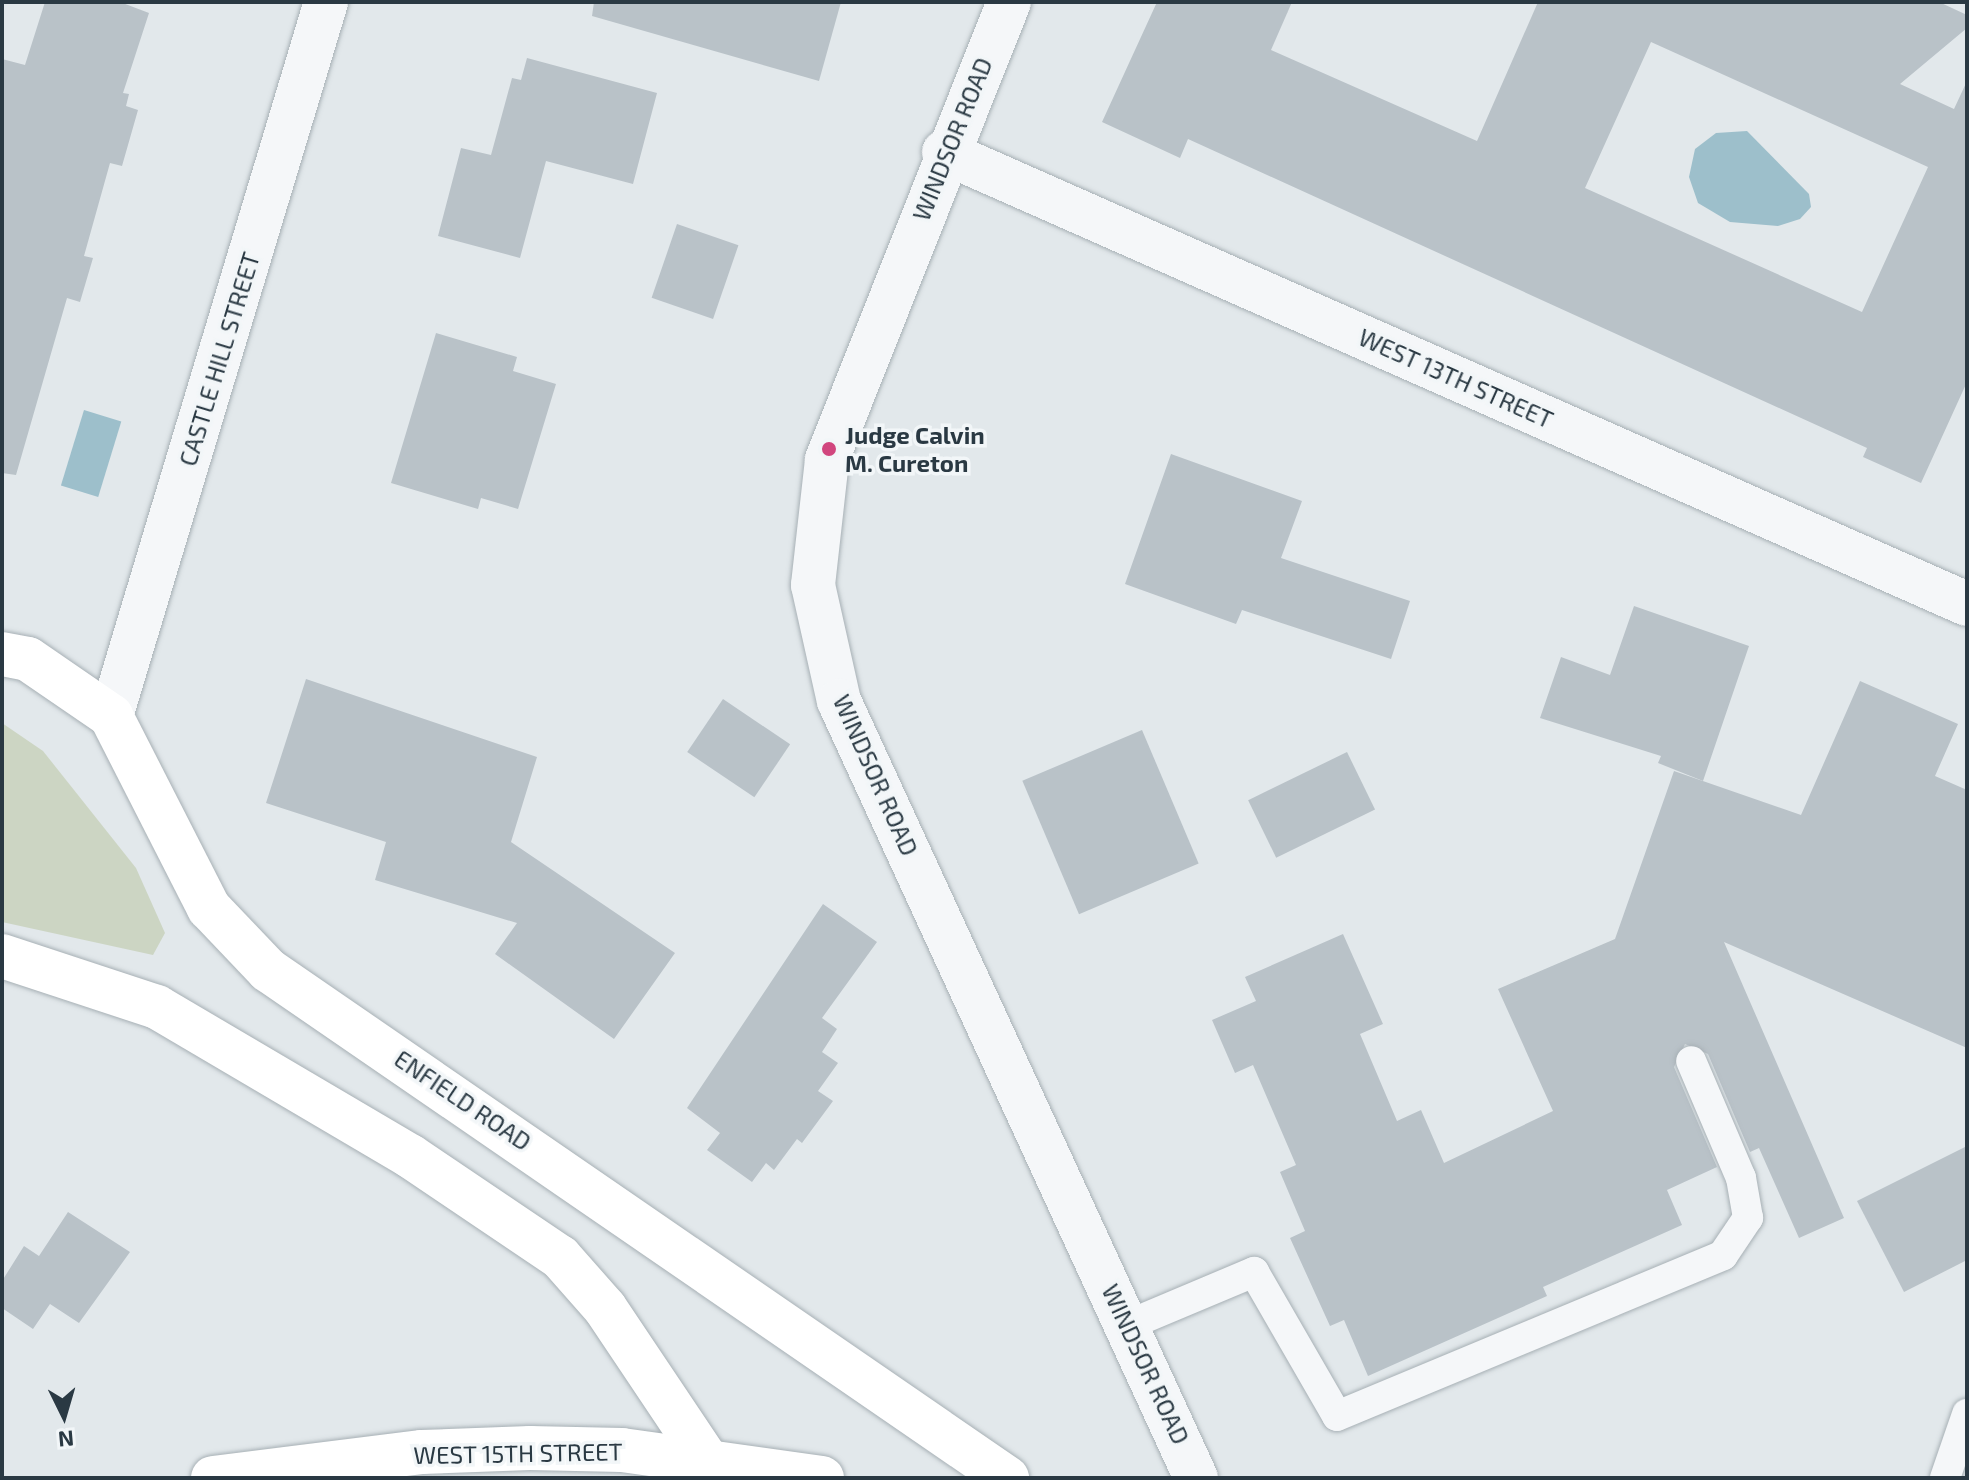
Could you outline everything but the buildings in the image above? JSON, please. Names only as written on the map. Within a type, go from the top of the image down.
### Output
[{"type":"main road","name":"ENFIELD ROAD","points":[[2,654],[28,659],[111,716],[209,908],[268,970],[1007,1478]]},
{"type":"main road","points":[[2,956],[157,1007],[410,1156],[560,1257],[605,1308],[713,1469]]},
{"type":"main road","name":"WEST 15TH STREET","points":[[213,1478],[422,1452],[622,1450],[713,1469],[822,1478]]},
{"type":"street","name":"CASTLE HILL STREET","points":[[111,716],[326,2]]},
{"type":"street","name":"WINDSOR ROAD","points":[[1009,2],[944,152],[827,460],[813,585],[839,701],[1196,1478]]},
{"type":"street","name":"WEST 13TH STREET","points":[[944,152],[1967,604]]},
{"type":"lane","points":[[1128,1325],[1254,1272],[1337,1416],[1723,1255],[1748,1218],[1691,1061]]},
{"type":"lane","points":[[1945,1478],[1967,1414]]},
{"type":"green space","points":[[2,723],[43,751],[136,868],[165,933],[153,955],[2,922]]},
{"type":"water","points":[[1747,131],[1809,194],[1811,207],[1800,219],[1778,226],[1730,222],[1698,203],[1689,177],[1695,149],[1716,133]]},
{"type":"water","points":[[84,410],[121,421],[98,497],[61,486]]},
{"type":"place","name":"Judge Calvin M. Cureton","points":[[829,449]]}]
